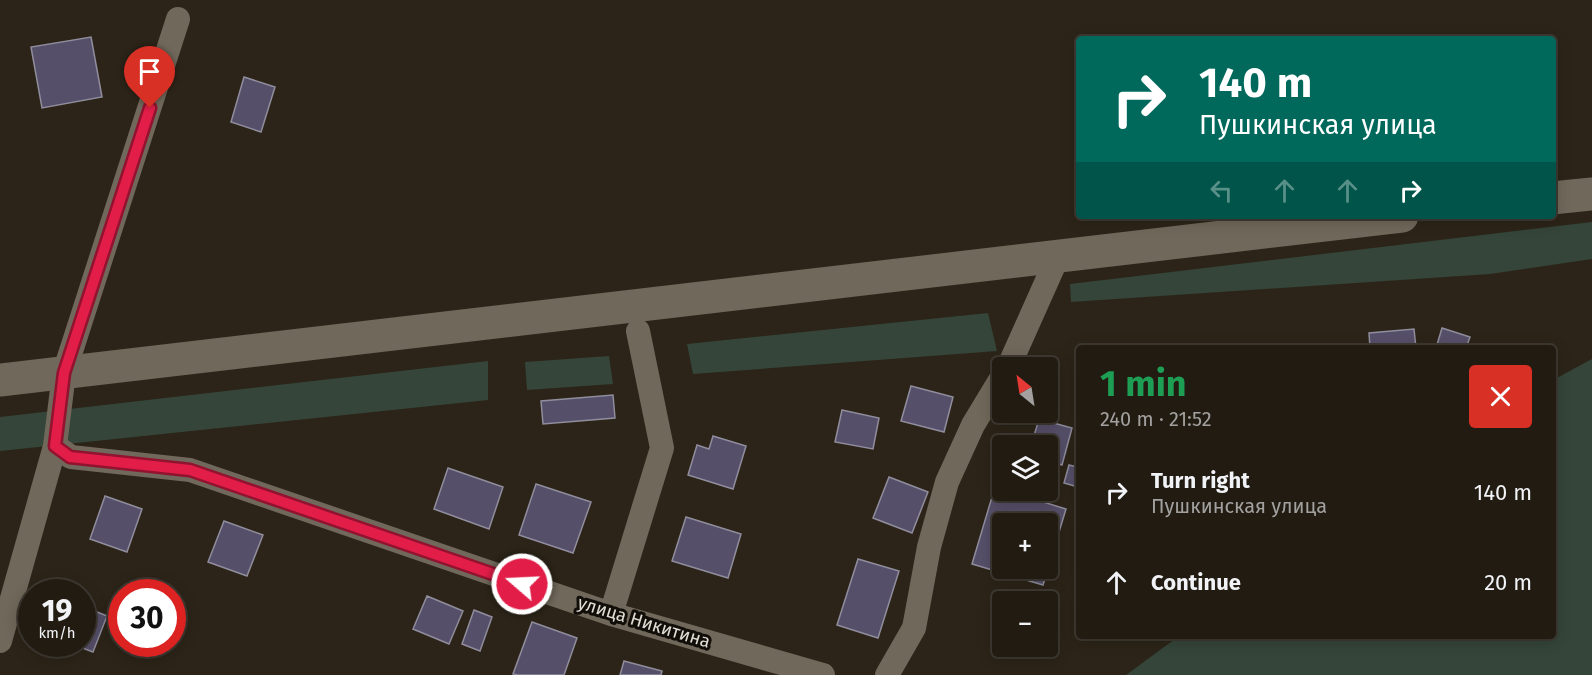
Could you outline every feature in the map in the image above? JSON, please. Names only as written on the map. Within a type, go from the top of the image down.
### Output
[{"type":"street","points":[[0,641],[55,446],[64,373],[178,19]]},
{"type":"street","points":[[1556,198],[1592,194]]},
{"type":"street","points":[[0,380],[1376,219]]},
{"type":"street","points":[[1013,357],[1058,256]]},
{"type":"street","points":[[611,614],[662,448],[638,331]]},
{"type":"street","points":[[887,675],[914,628],[930,547],[947,482],[973,425],[992,394]]},
{"type":"street","name":"улица Никитина","points":[[55,446],[70,457],[190,470],[611,614],[823,675]]},
{"type":"green space","points":[[1592,222],[1592,259],[1490,274],[1071,302],[1070,284]]},
{"type":"green space","points":[[988,313],[997,351],[693,374],[687,344]]},
{"type":"green space","points":[[609,356],[613,384],[527,390],[525,362]]},
{"type":"green space","points":[[1592,359],[1592,675],[1126,675],[1175,639],[1556,639],[1556,378]]},
{"type":"green space","points":[[488,361],[488,400],[0,451],[0,417]]},
{"type":"building","points":[[91,37],[102,97],[42,108],[31,47]]},
{"type":"building","points":[[244,77],[275,87],[261,132],[231,122]]},
{"type":"building","points":[[1442,328],[1470,337],[1467,345],[1437,345]]},
{"type":"building","points":[[1414,329],[1416,345],[1370,345],[1369,333]]},
{"type":"building","points":[[911,386],[953,397],[944,432],[901,421]]},
{"type":"building","points":[[613,395],[615,418],[543,424],[541,401]]},
{"type":"building","points":[[842,410],[879,418],[873,449],[835,442]]},
{"type":"building","points":[[1038,423],[1054,423],[1072,428],[1062,465],[1058,464],[1058,435],[1034,435]]},
{"type":"building","points":[[713,436],[746,446],[733,489],[688,475],[697,445],[709,449]]},
{"type":"building","points":[[1069,465],[1076,467],[1076,486],[1064,483]]},
{"type":"building","points":[[448,468],[503,487],[489,529],[434,509]]},
{"type":"building","points":[[889,477],[928,492],[912,533],[873,518]]},
{"type":"building","points":[[536,484],[591,502],[573,553],[519,535]]},
{"type":"building","points":[[105,496],[142,509],[127,552],[90,539]]},
{"type":"building","points":[[992,497],[992,501],[1040,501],[1066,509],[1058,535],[1058,513],[992,513],[992,570],[972,564]]},
{"type":"building","points":[[686,517],[741,534],[728,578],[672,561]]},
{"type":"building","points":[[224,521],[263,535],[247,576],[208,562]]},
{"type":"building","points":[[858,559],[899,571],[878,638],[837,625]]},
{"type":"building","points":[[1023,579],[1045,579],[1043,585]]},
{"type":"building","points":[[427,596],[463,611],[449,644],[413,629]]},
{"type":"building","points":[[474,610],[492,617],[480,651],[462,644]]},
{"type":"building","points":[[96,612],[107,616],[96,644]]},
{"type":"building","points":[[532,622],[577,638],[564,675],[513,674]]},
{"type":"building","points":[[624,661],[662,671],[661,675],[620,675]]},
{"type":"route","points":[[150,108],[64,373],[55,446],[70,457],[190,470],[522,584]]}]
